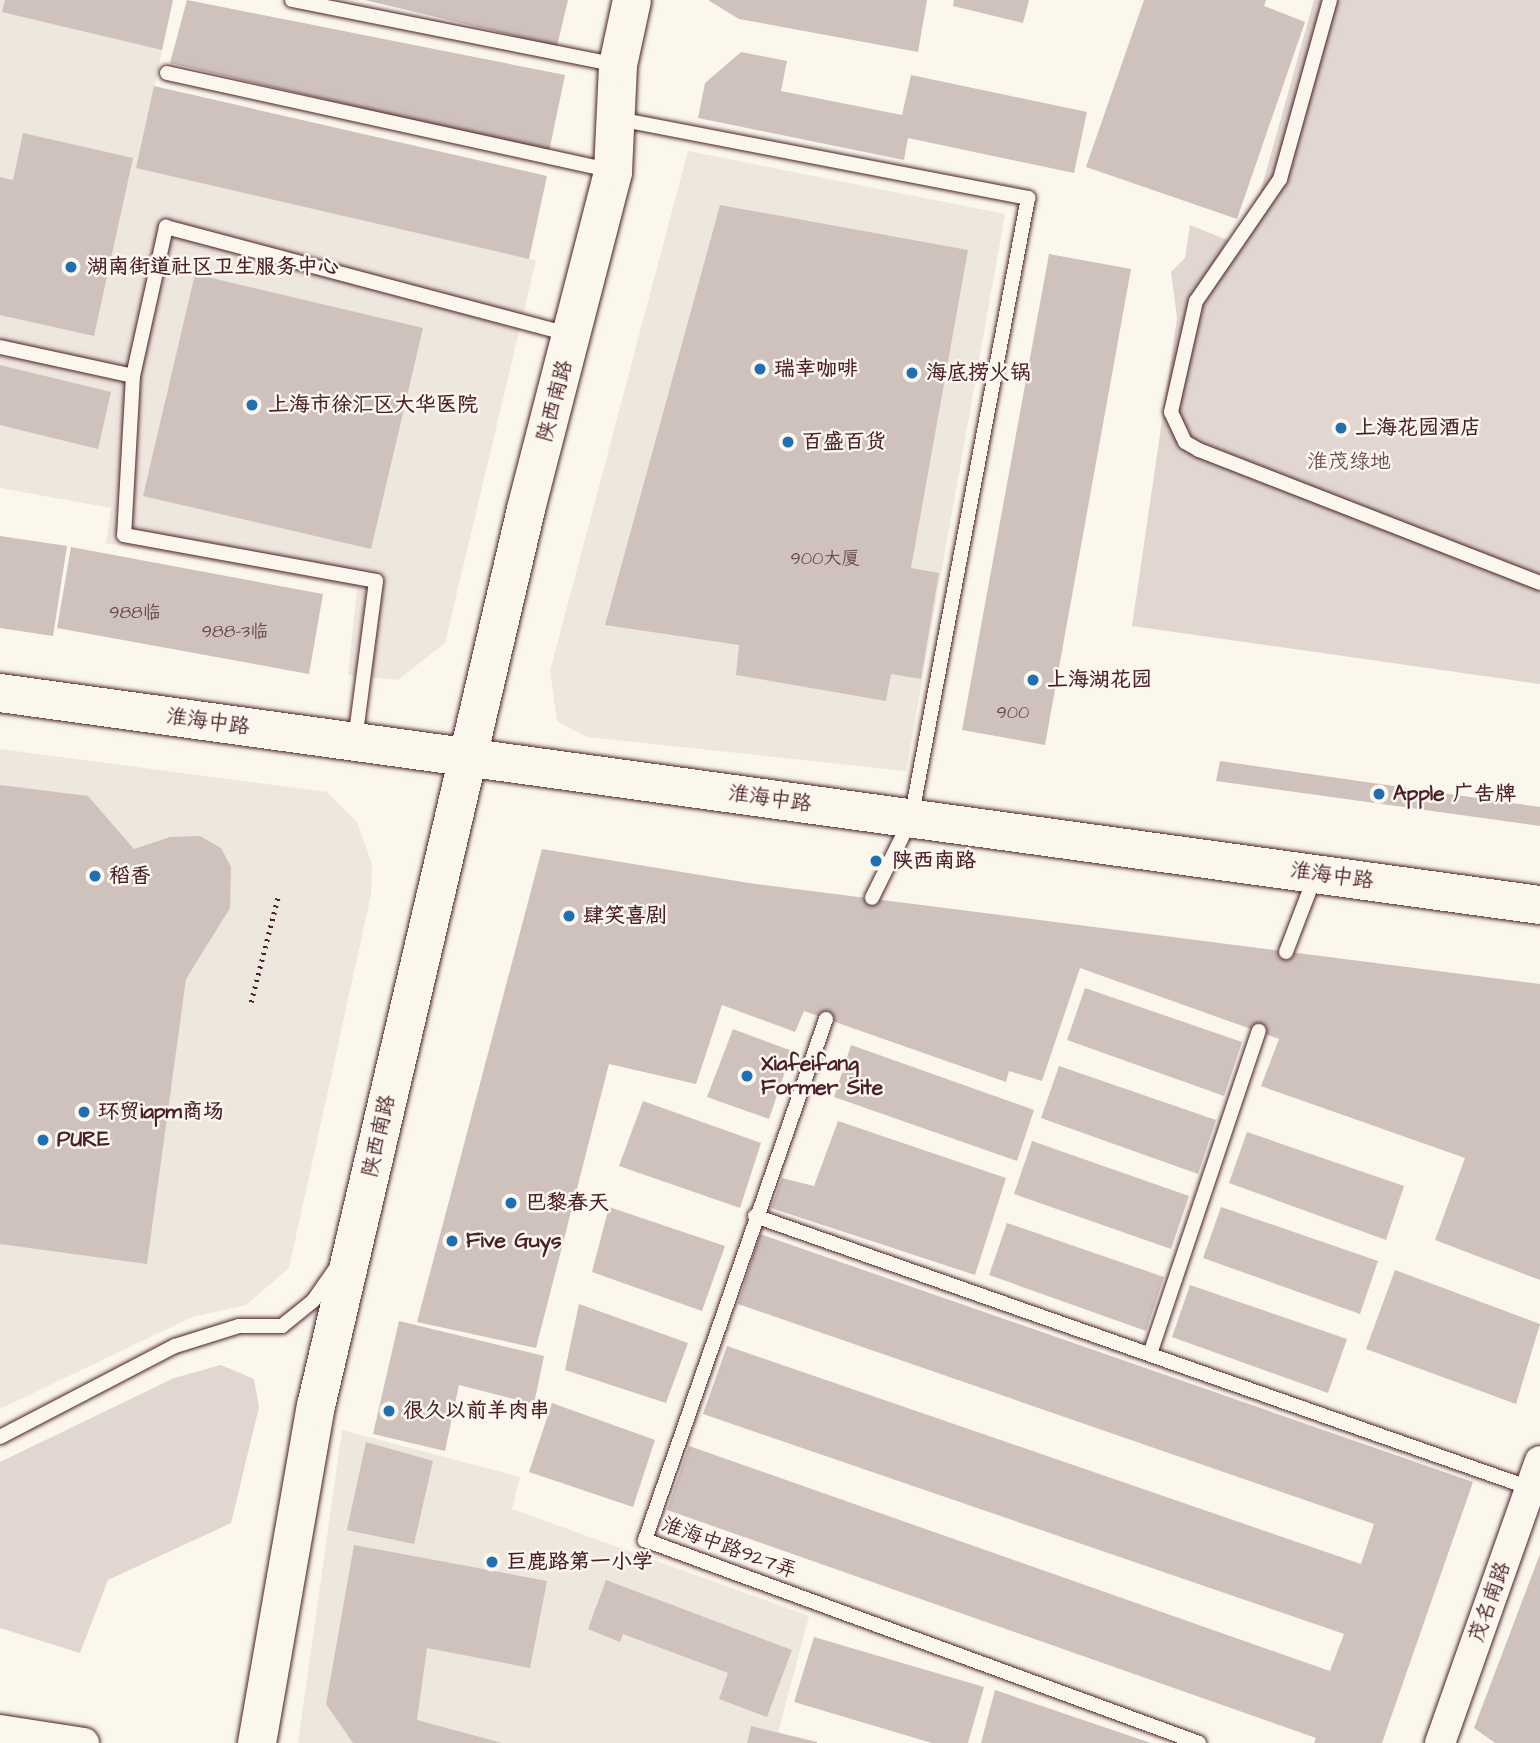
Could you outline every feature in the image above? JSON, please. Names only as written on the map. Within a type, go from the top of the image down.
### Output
[{"type":"main road","name":"陕西南路","points":[[257,1743],[316,1406],[469,759],[613,172],[618,65],[632,0]]},
{"type":"main road","name":"淮海中路","points":[[0,693],[1540,905]]},
{"type":"street","name":"茂名南路","points":[[1440,1743],[1535,1474]]},
{"type":"street","points":[[0,1730],[83,1743]]},
{"type":"lane","points":[[292,0],[618,65]]},
{"type":"lane","points":[[1330,0],[1280,179],[1196,301],[1171,412],[1185,442],[1199,450],[1540,583]]},
{"type":"lane","points":[[167,74],[613,172]]},
{"type":"lane","points":[[617,118],[1028,198],[911,819],[872,898]]},
{"type":"lane","points":[[354,743],[376,580],[124,535],[133,376],[166,227],[573,335]]},
{"type":"lane","points":[[0,347],[133,376]]},
{"type":"lane","points":[[1286,952],[1316,874]]},
{"type":"lane","name":"淮海中路927弄","points":[[826,1019],[755,1216],[645,1539],[1199,1743]]},
{"type":"lane","points":[[1150,1354],[1259,1031]]},
{"type":"lane","points":[[755,1216],[1150,1354],[1535,1474]]},
{"type":"lane","points":[[0,1437],[175,1346],[239,1326],[282,1326],[313,1301],[354,1242]]},
{"type":"path","points":[[251,1002],[278,897]]},
{"type":"shaded area","name":"上海市徐汇区大华医院","points":[[0,0],[173,0],[137,168],[536,260],[445,643],[398,680],[348,675],[357,589],[106,543],[111,508],[0,488]]},
{"type":"shaded area","points":[[688,151],[1005,214],[906,771],[587,737],[557,721],[550,671]]},
{"type":"shaded area","points":[[0,749],[327,792],[357,822],[372,864],[371,895],[289,1268],[246,1305],[192,1317],[0,1409]]},
{"type":"shaded area","name":"巨鹿路第一小学","points":[[342,1430],[520,1477],[512,1509],[809,1616],[778,1733],[751,1726],[747,1743],[298,1743]]},
{"type":"green space","name":"淮茂绿地","points":[[1314,0],[1540,0],[1540,684],[1132,626],[1177,318],[1171,272],[1185,258],[1190,225],[1230,241],[1260,193]]},
{"type":"green space","points":[[221,1365],[254,1379],[259,1407],[231,1523],[108,1580],[80,1653],[0,1628],[0,1462],[174,1378]]},
{"type":"building","points":[[5,0],[173,0],[162,50],[2,12]]},
{"type":"building","points":[[187,0],[565,75],[549,152],[170,63]]},
{"type":"building","points":[[365,0],[568,0],[557,46]]},
{"type":"building","points":[[708,0],[927,0],[918,52],[739,19]]},
{"type":"building","points":[[954,0],[1029,0],[1023,23],[953,6]]},
{"type":"building","points":[[1144,0],[1266,0],[1264,6],[1305,22],[1237,219],[1086,167]]},
{"type":"building","points":[[741,52],[787,61],[781,91],[902,115],[911,75],[1087,112],[1074,173],[908,138],[904,160],[698,118],[705,83]]},
{"type":"building","points":[[154,86],[547,176],[529,259],[136,168]]},
{"type":"building","points":[[23,133],[133,158],[94,336],[0,315],[0,177],[13,180]]},
{"type":"building","points":[[720,205],[968,250],[911,568],[939,573],[921,679],[891,674],[886,701],[736,675],[739,645],[605,625]]},
{"type":"building","points":[[1049,254],[1131,269],[1045,745],[962,730]]},
{"type":"building","points":[[195,274],[423,328],[371,549],[143,496]]},
{"type":"building","points":[[0,365],[111,392],[98,449],[0,425]]},
{"type":"building","points":[[0,536],[67,546],[53,636],[0,628]]},
{"type":"building","points":[[71,547],[323,594],[309,674],[57,628]]},
{"type":"building","name":"Apple 广告牌","points":[[1220,761],[1540,807],[1540,826],[1216,781]]},
{"type":"building","name":"环贸iapm商场","points":[[0,785],[88,796],[134,849],[170,837],[200,836],[221,848],[231,867],[230,908],[186,979],[147,1264],[0,1244]]},
{"type":"building","points":[[542,849],[749,883],[1540,984],[1540,1280],[1435,1240],[1465,1158],[1261,1086],[1279,1039],[1080,968],[1042,1081],[1009,1071],[1006,1082],[804,1011],[795,1032],[722,1005],[696,1084],[609,1064],[536,1348],[417,1322]]},
{"type":"building","points":[[1085,988],[1242,1042],[1224,1096],[1067,1040]]},
{"type":"building","points":[[733,1029],[792,1051],[769,1119],[707,1097]]},
{"type":"building","points":[[851,1045],[1034,1110],[1017,1161],[834,1097]]},
{"type":"building","points":[[1059,1066],[1216,1120],[1198,1174],[1041,1118]]},
{"type":"building","points":[[643,1101],[761,1143],[740,1208],[619,1166]]},
{"type":"building","points":[[838,1121],[1006,1178],[975,1275],[771,1208],[782,1178],[814,1186]]},
{"type":"building","points":[[1247,1132],[1404,1186],[1386,1240],[1229,1183]]},
{"type":"building","points":[[1032,1141],[1189,1196],[1171,1249],[1014,1194]]},
{"type":"building","points":[[609,1207],[725,1246],[702,1311],[592,1272]]},
{"type":"building","points":[[1221,1207],[1378,1261],[1360,1314],[1203,1258]]},
{"type":"building","points":[[1007,1223],[1164,1277],[1146,1331],[989,1275]]},
{"type":"building","points":[[760,1234],[1473,1482],[1382,1743],[1314,1743],[1316,1738],[667,1510],[689,1446],[1330,1671],[1344,1634],[703,1414],[727,1346],[1361,1564],[1374,1524],[738,1304]]},
{"type":"building","points":[[1395,1270],[1540,1324],[1516,1404],[1366,1349]]},
{"type":"building","points":[[1190,1285],[1347,1339],[1328,1393],[1172,1337]]},
{"type":"building","points":[[579,1304],[688,1343],[666,1403],[565,1370]]},
{"type":"building","points":[[399,1321],[544,1356],[534,1404],[459,1385],[445,1451],[373,1434]]},
{"type":"building","points":[[552,1403],[655,1440],[633,1507],[529,1472]]},
{"type":"building","points":[[366,1442],[433,1461],[414,1544],[347,1530]]},
{"type":"building","points":[[354,1545],[547,1581],[530,1668],[427,1648],[417,1720],[502,1743],[353,1743],[326,1704]]},
{"type":"building","points":[[1540,1554],[1540,1743],[1495,1743],[1474,1728]]},
{"type":"building","points":[[606,1580],[792,1650],[767,1717],[719,1699],[728,1673],[623,1634],[620,1642],[588,1629]]},
{"type":"building","points":[[814,1637],[984,1687],[968,1743],[932,1743],[794,1702]]},
{"type":"building","points":[[995,1690],[1151,1743],[981,1743]]},
{"type":"building","points":[[751,1726],[817,1742],[817,1743],[747,1743]]},
{"type":"place","name":"湖南街道社区卫生服务中心","points":[[71,267]]},
{"type":"place","name":"瑞幸咖啡","points":[[760,369]]},
{"type":"place","name":"海底捞火锅","points":[[912,373]]},
{"type":"place","name":"上海市徐汇区大华医院","points":[[252,405]]},
{"type":"place","name":"上海花园酒店","points":[[1341,428]]},
{"type":"place","name":"百盛百货","points":[[788,442]]},
{"type":"place","name":"上海湖花园","points":[[1033,680]]},
{"type":"place","name":"Apple 广告牌","points":[[1379,794]]},
{"type":"place","name":"陕西南路","points":[[876,861]]},
{"type":"place","name":"稻香","points":[[95,876]]},
{"type":"place","name":"肆笑喜剧","points":[[569,916]]},
{"type":"place","name":"Xiafeifang Former Site","points":[[747,1076]]},
{"type":"place","name":"环贸iapm商场","points":[[84,1112]]},
{"type":"place","name":"PURE","points":[[43,1140]]},
{"type":"place","name":"巴黎春天","points":[[511,1203]]},
{"type":"place","name":"Five Guys","points":[[452,1241]]},
{"type":"place","name":"很久以前羊肉串","points":[[389,1411]]},
{"type":"place","name":"巨鹿路第一小学","points":[[492,1562]]}]
